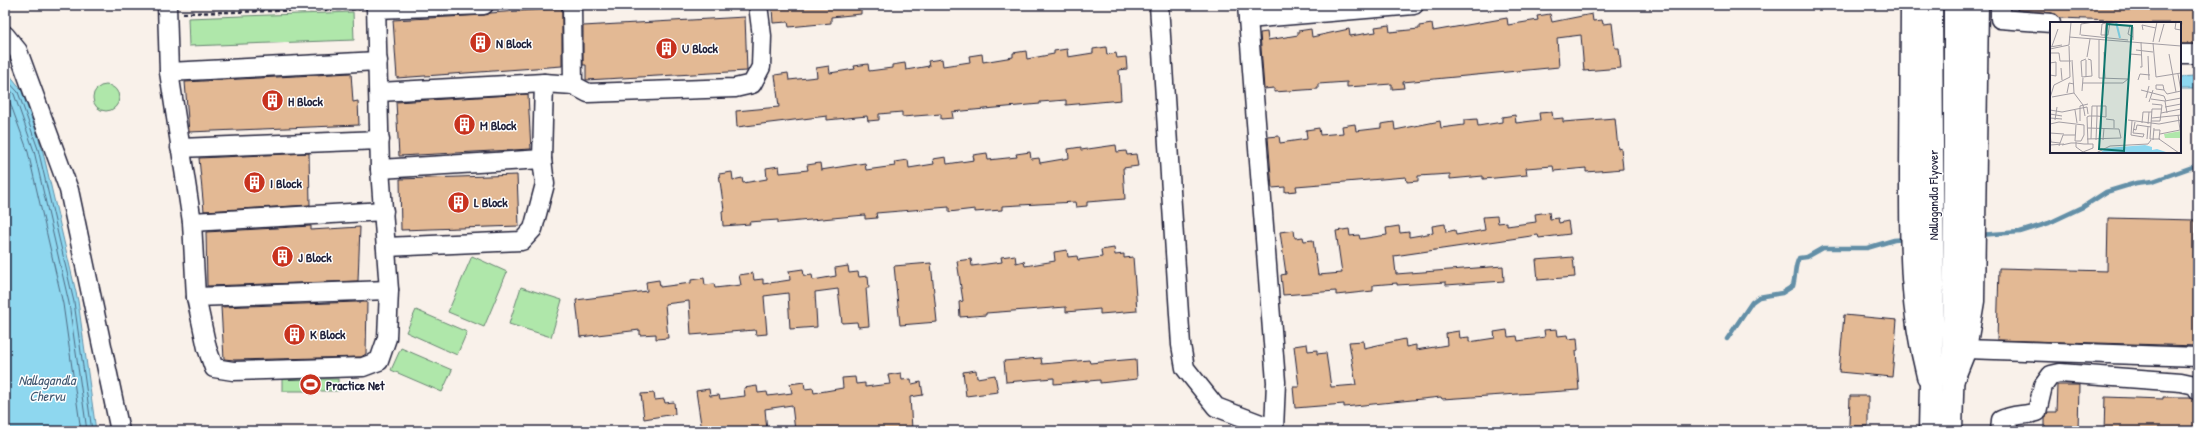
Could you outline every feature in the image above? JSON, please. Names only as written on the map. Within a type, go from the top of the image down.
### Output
[{"type":"main road","points":[[1912,5],[1911,258],[1914,301],[1919,336],[1941,384],[1951,431]]},
{"type":"main road","name":"Nallagandla Flyover","points":[[1931,5],[1933,286],[1941,384]]},
{"type":"main road","name":"Nallagandla Flyover","points":[[1941,384],[1955,286],[1955,5]]},
{"type":"main road","points":[[1930,431],[1941,384],[1965,349],[1973,301],[1975,258],[1977,12]]},
{"type":"street","points":[[167,9],[169,72],[192,222],[196,297],[207,348],[214,368],[233,372],[364,367],[379,361],[387,338],[389,290],[380,169],[376,7],[484,5]]},
{"type":"street","points":[[572,5],[573,85]]},
{"type":"street","points":[[379,92],[544,83],[573,85],[588,93],[735,88],[752,84],[761,67],[762,36],[758,5]]},
{"type":"street","points":[[1159,5],[1181,346],[1185,368],[1216,407],[1274,429],[1276,382],[1248,12],[1414,5]]},
{"type":"street","points":[[1977,12],[2000,12],[2050,23]]},
{"type":"street","points":[[5,35],[18,51],[69,190],[120,431]]},
{"type":"street","points":[[2181,54],[2198,54]]},
{"type":"street","points":[[169,72],[378,62]]},
{"type":"street","points":[[386,247],[522,241],[533,230],[545,184],[542,159],[544,83]]},
{"type":"street","points":[[180,148],[380,140]]},
{"type":"street","points":[[380,169],[542,159]]},
{"type":"street","points":[[192,222],[384,211]]},
{"type":"street","points":[[196,297],[389,290]]},
{"type":"street","points":[[1965,349],[2198,357]]},
{"type":"street","points":[[2000,431],[2001,420],[2011,415],[2024,416],[2037,412],[2043,386],[2051,375],[2060,372],[2181,382],[2195,385],[2198,390]]},
{"type":"path","points":[[167,9],[376,7]]},
{"type":"green space","points":[[353,12],[354,40],[189,46],[188,18]]},
{"type":"green space","points":[[106,85],[115,89],[119,98],[115,107],[106,111],[97,107],[93,98],[97,89]]},
{"type":"green space","points":[[472,256],[507,272],[484,327],[448,312]]},
{"type":"green space","points":[[521,287],[562,300],[551,337],[509,324]]},
{"type":"green space","points":[[416,310],[467,332],[457,355],[406,332]]},
{"type":"green space","points":[[401,348],[452,370],[442,392],[391,370]]},
{"type":"green space","name":"Practice Net","points":[[282,379],[338,379],[338,391],[282,391]]},
{"type":"water","name":"Nallagandla Chervu","points":[[5,74],[9,74],[21,89],[42,148],[78,301],[96,431],[5,431]]},
{"type":"water","points":[[2194,76],[2194,89],[2181,89],[2181,77]]},
{"type":"building","points":[[814,5],[861,5],[861,14],[831,17],[831,23],[789,27],[788,22],[773,23],[772,8]]},
{"type":"building","points":[[2018,5],[2198,5],[2198,44],[2181,44],[2181,22],[2113,22],[2113,20],[2060,18],[2052,13],[2017,10]]},
{"type":"building","name":"N Block","points":[[562,8],[562,66],[397,78],[393,20],[484,15],[490,13]]},
{"type":"building","points":[[1550,14],[1552,22],[1592,14],[1593,21],[1602,20],[1603,24],[1612,23],[1615,48],[1619,48],[1621,68],[1584,71],[1581,35],[1557,38],[1559,67],[1403,82],[1404,88],[1392,89],[1392,84],[1347,87],[1347,82],[1318,84],[1318,89],[1274,92],[1274,88],[1264,89],[1260,33],[1267,32],[1268,40],[1298,35],[1298,31],[1311,29],[1312,37],[1349,29],[1350,36],[1376,32],[1375,27],[1389,25],[1390,32],[1419,29],[1419,26],[1432,24],[1433,31],[1507,18],[1508,25],[1538,20],[1537,16]]},
{"type":"building","name":"U Block","points":[[745,17],[747,71],[586,80],[586,65],[583,65],[583,26]]},
{"type":"building","points":[[1106,47],[1107,55],[1116,53],[1117,58],[1126,57],[1127,69],[1119,70],[1121,100],[1066,105],[1066,100],[1040,102],[1040,104],[952,112],[953,118],[941,119],[941,114],[902,117],[902,112],[879,114],[879,120],[868,121],[867,116],[827,120],[827,116],[737,127],[736,111],[779,107],[775,75],[788,73],[789,80],[817,77],[816,68],[829,66],[830,73],[855,69],[854,66],[868,64],[869,71],[892,68],[892,65],[905,63],[906,70],[929,66],[928,61],[942,59],[943,66],[970,62],[969,56],[982,54],[983,62],[1013,57],[1013,53],[1026,51],[1027,59],[1054,54],[1054,51],[1067,49],[1068,57],[1093,53],[1093,49]]},
{"type":"building","name":"H Block","points":[[351,73],[353,102],[358,101],[359,125],[189,132],[185,82]]},
{"type":"building","name":"M Block","points":[[528,94],[531,149],[399,156],[396,102]]},
{"type":"building","points":[[1552,112],[1553,119],[1563,118],[1563,122],[1615,118],[1618,149],[1621,148],[1623,169],[1586,172],[1586,168],[1554,171],[1553,166],[1526,168],[1527,175],[1483,179],[1483,176],[1450,179],[1450,174],[1418,176],[1418,181],[1407,182],[1406,177],[1296,186],[1297,191],[1285,192],[1285,187],[1272,188],[1268,137],[1279,136],[1280,143],[1307,139],[1306,130],[1319,128],[1320,135],[1343,133],[1342,126],[1355,124],[1356,131],[1381,128],[1381,124],[1394,122],[1395,130],[1440,121],[1441,128],[1464,125],[1464,120],[1477,119],[1478,126],[1502,122],[1502,117],[1515,115],[1516,123],[1540,120],[1539,113]]},
{"type":"building","points":[[1116,145],[1117,152],[1126,151],[1127,155],[1136,154],[1138,166],[1123,168],[1125,199],[1087,202],[1087,206],[1076,207],[1075,202],[1002,206],[1002,210],[975,212],[975,209],[949,212],[949,207],[876,213],[877,218],[865,219],[865,215],[778,223],[778,220],[749,222],[750,224],[723,226],[722,211],[724,210],[719,174],[732,172],[733,180],[742,178],[743,183],[767,179],[766,168],[779,166],[780,173],[808,170],[807,165],[820,163],[821,170],[865,163],[866,170],[895,166],[894,162],[908,160],[909,168],[934,164],[933,159],[946,157],[947,164],[974,160],[973,155],[987,153],[988,160],[1017,157],[1016,154],[1030,152],[1031,159],[1039,158],[1040,163],[1069,158],[1068,149],[1081,147],[1081,150]]},
{"type":"building","name":"I Block","points":[[309,153],[310,205],[204,211],[199,158]]},
{"type":"building","name":"L Block","points":[[517,175],[519,226],[401,230],[400,179]]},
{"type":"building","points":[[1549,212],[1550,219],[1558,218],[1559,223],[1568,221],[1570,234],[1539,238],[1538,235],[1394,256],[1396,274],[1503,266],[1504,281],[1446,285],[1446,282],[1397,285],[1397,283],[1373,285],[1373,291],[1336,295],[1336,291],[1283,295],[1281,275],[1286,274],[1280,232],[1294,230],[1295,238],[1303,237],[1304,241],[1313,240],[1318,275],[1342,273],[1336,231],[1349,229],[1350,236],[1359,235],[1360,239],[1387,235],[1386,228],[1399,226],[1400,233],[1409,232],[1409,237],[1433,233],[1432,226],[1445,224],[1446,232],[1455,230],[1456,235],[1485,230],[1483,217],[1497,216],[1498,223],[1507,222],[1507,226],[1536,222],[1535,214]]},
{"type":"building","points":[[2108,218],[2195,220],[2194,281],[2198,281],[2198,346],[1997,340],[1999,268],[2107,271]]},
{"type":"building","name":"J Block","points":[[311,226],[311,230],[360,227],[358,281],[207,286],[206,232]]},
{"type":"building","points":[[1114,248],[1115,255],[1124,254],[1124,258],[1133,257],[1137,311],[1100,314],[1100,309],[1066,312],[1066,307],[986,313],[986,315],[960,317],[959,302],[963,301],[957,261],[971,259],[972,266],[1002,262],[1001,257],[1015,255],[1016,263],[1024,261],[1025,266],[1055,261],[1054,252],[1067,250],[1068,257],[1077,256],[1078,260],[1102,257],[1101,250]]},
{"type":"building","points":[[1573,257],[1575,277],[1538,280],[1536,260]]},
{"type":"building","points":[[931,263],[937,322],[900,325],[894,266]]},
{"type":"building","points":[[848,266],[849,273],[858,272],[859,277],[868,276],[869,288],[866,288],[869,326],[858,327],[857,322],[842,323],[838,289],[815,292],[817,327],[790,329],[788,293],[764,296],[767,334],[756,335],[755,330],[691,335],[689,301],[665,304],[668,338],[656,339],[656,334],[640,335],[640,330],[580,337],[576,300],[647,291],[646,282],[659,280],[660,287],[691,283],[691,280],[704,278],[705,285],[714,284],[715,288],[741,285],[739,275],[753,273],[754,280],[763,279],[763,284],[790,280],[789,271],[803,269],[804,276],[812,275],[813,280],[836,276],[835,268]]},
{"type":"building","name":"K Block","points":[[367,302],[366,354],[361,357],[224,359],[221,307]]},
{"type":"building","points":[[1844,315],[1897,320],[1892,377],[1839,372]]},
{"type":"building","points":[[1557,329],[1558,336],[1567,335],[1568,339],[1577,338],[1578,350],[1576,351],[1579,390],[1442,399],[1441,397],[1344,407],[1344,404],[1295,408],[1293,387],[1299,387],[1294,346],[1307,344],[1308,351],[1317,350],[1317,354],[1326,353],[1331,387],[1356,385],[1349,342],[1363,341],[1364,348],[1405,339],[1406,347],[1416,345],[1416,350],[1447,345],[1446,333],[1459,331],[1460,338],[1469,337],[1469,342],[1495,338],[1494,332],[1507,330],[1508,337],[1517,336],[1518,341],[1545,337],[1544,330]]},
{"type":"building","points":[[1041,358],[1042,364],[1089,360],[1090,363],[1136,359],[1137,379],[1100,383],[1100,380],[1054,384],[1054,378],[1006,382],[1004,361]]},
{"type":"building","points":[[976,370],[977,378],[995,375],[998,392],[966,396],[963,372]]},
{"type":"building","points":[[901,373],[902,380],[911,379],[912,384],[921,382],[923,395],[910,397],[912,429],[795,431],[792,405],[765,409],[767,431],[702,431],[696,391],[709,389],[710,396],[719,395],[720,399],[745,396],[744,388],[757,386],[758,393],[767,392],[768,396],[792,393],[790,384],[804,382],[805,389],[813,388],[814,393],[843,388],[842,378],[855,377],[856,384],[865,383],[865,387],[890,384],[888,375]]},
{"type":"building","points":[[2057,385],[2079,385],[2078,431],[2045,431],[2045,418],[2048,412],[2056,412]]},
{"type":"building","points":[[654,393],[655,400],[664,399],[665,403],[674,402],[675,414],[644,419],[641,394]]},
{"type":"building","points":[[1850,396],[1868,396],[1868,426],[1849,426]]},
{"type":"building","points":[[2105,397],[2163,399],[2163,397],[2190,397],[2196,400],[2195,431],[2104,431]]},
{"type":"waterway","points":[[1979,235],[2020,232],[2049,223],[2083,207],[2106,192],[2136,183],[2153,181],[2198,165]]},
{"type":"waterway","points":[[1727,339],[1752,302],[1759,297],[1782,293],[1793,286],[1796,265],[1799,258],[1807,257],[1823,248],[1867,248],[1894,240],[1906,239]]},
{"type":"place","name":"N Block","points":[[480,43]]},
{"type":"place","name":"U Block","points":[[666,48]]},
{"type":"place","name":"H Block","points":[[272,101]]},
{"type":"place","name":"M Block","points":[[464,125]]},
{"type":"place","name":"I Block","points":[[255,183]]},
{"type":"place","name":"L Block","points":[[459,202]]},
{"type":"place","name":"J Block","points":[[282,257]]},
{"type":"place","name":"K Block","points":[[295,334]]},
{"type":"place","name":"Practice Net","points":[[310,385]]}]
